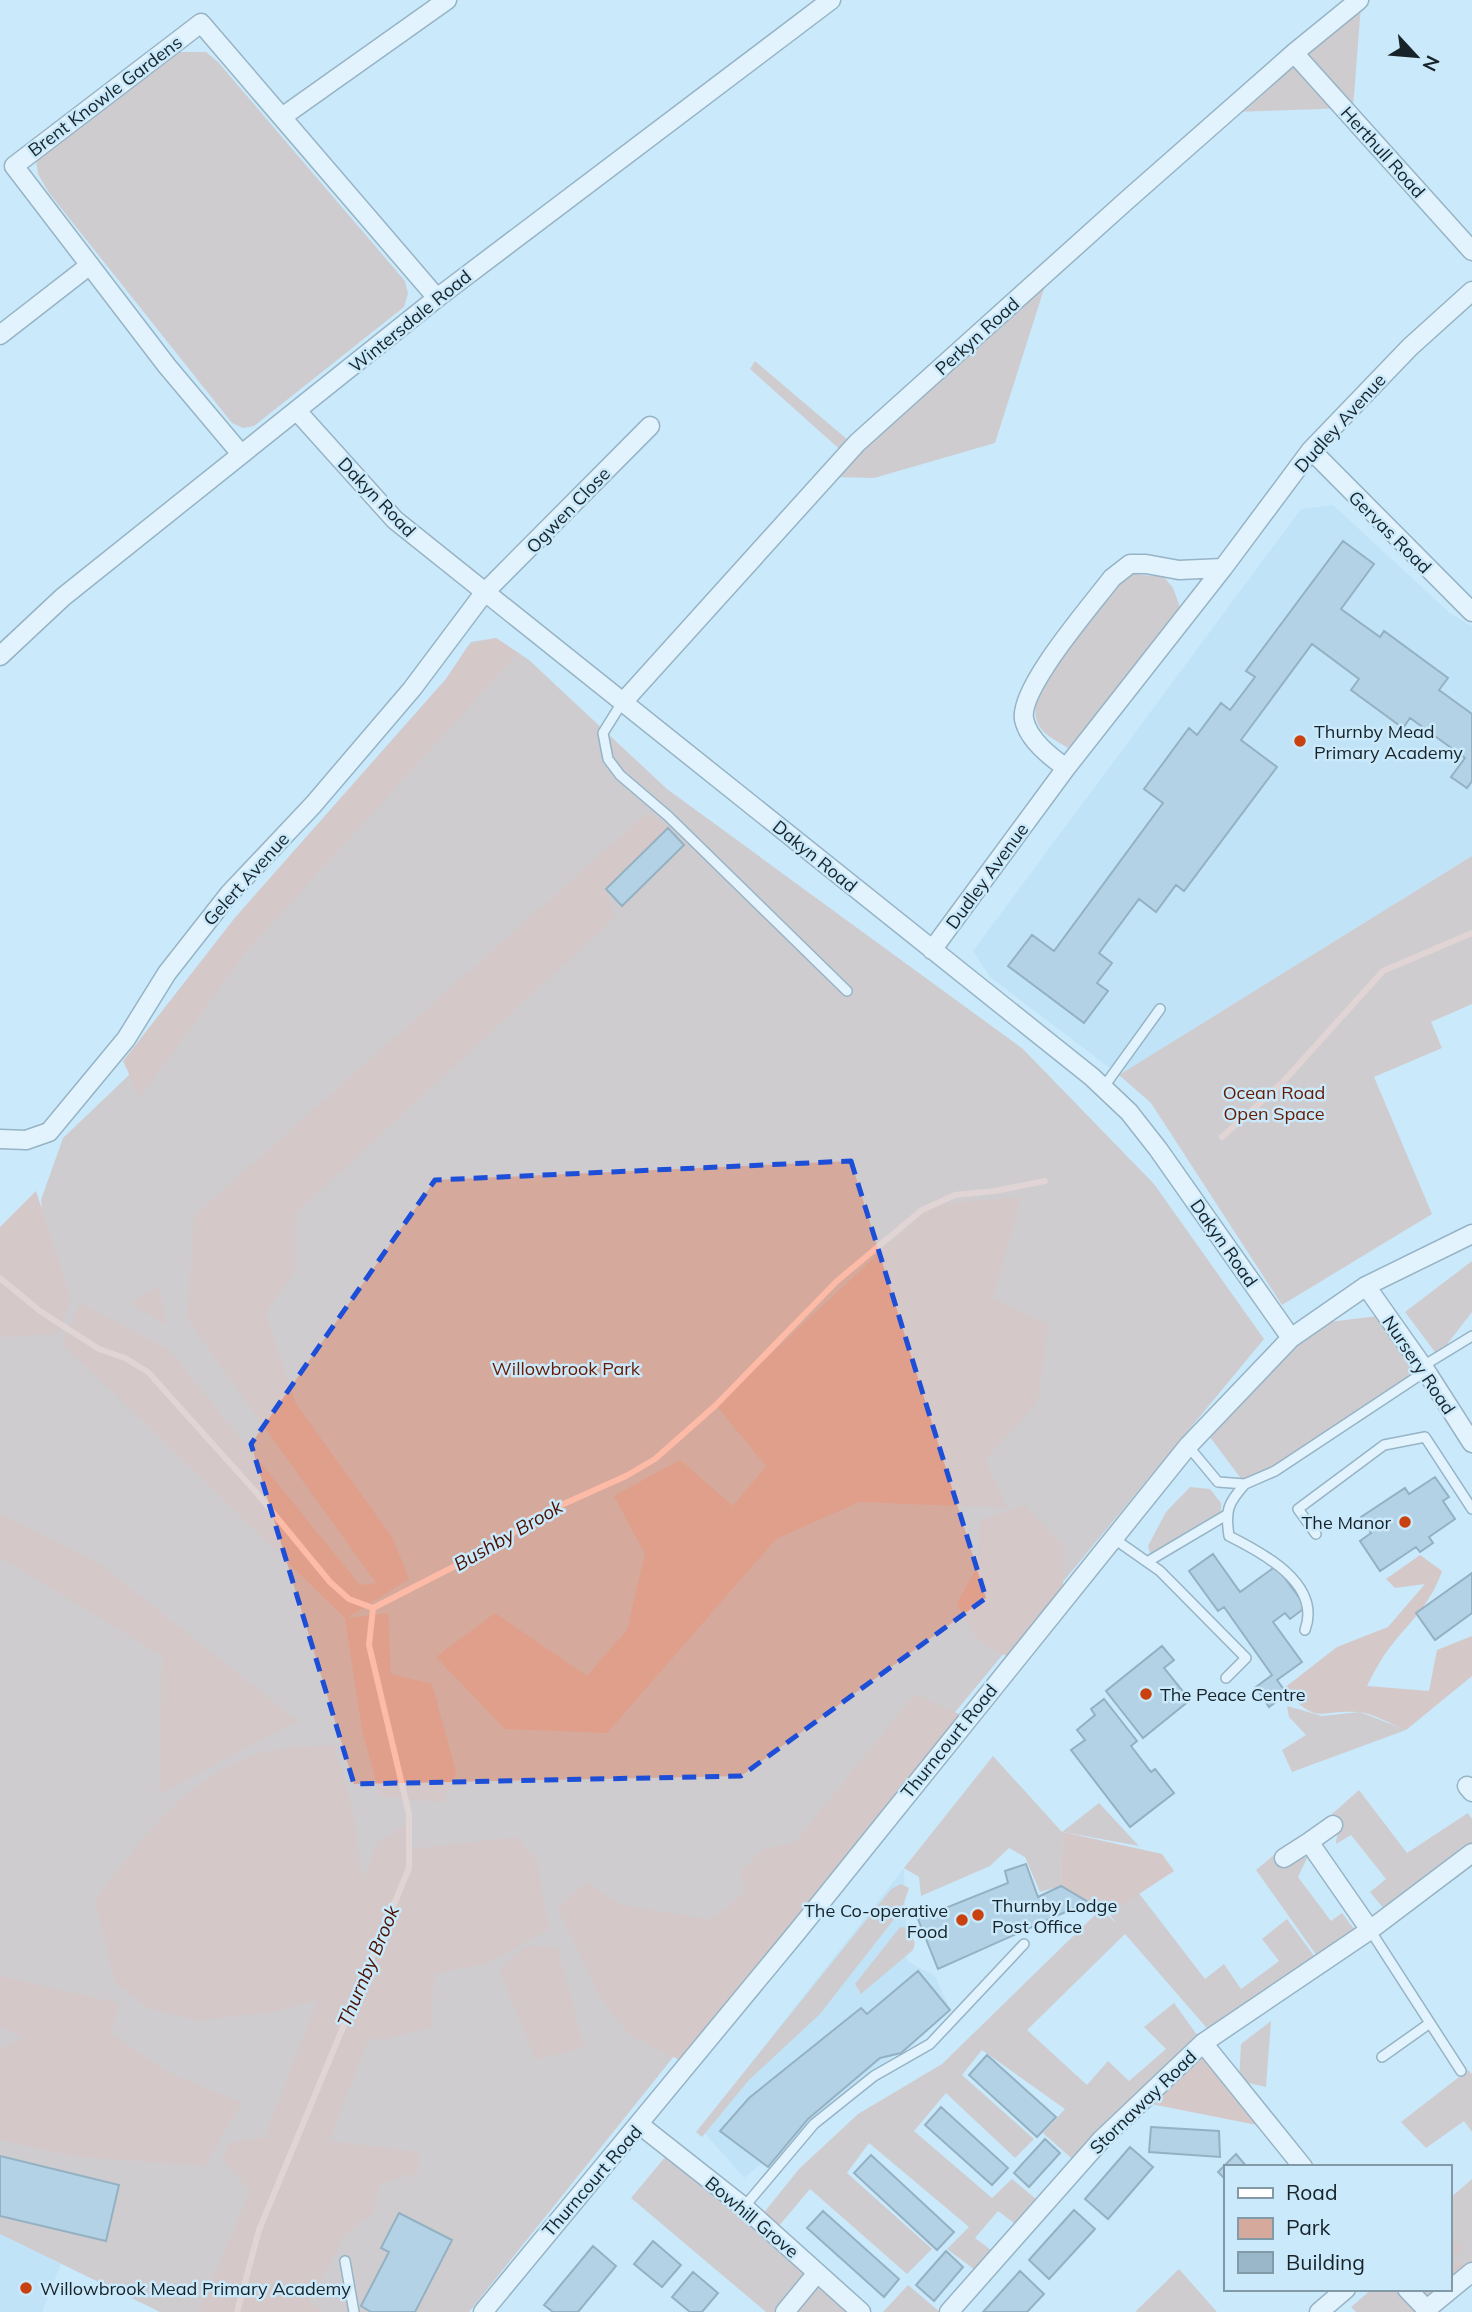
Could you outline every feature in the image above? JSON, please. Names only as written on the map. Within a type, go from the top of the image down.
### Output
[{"type":"street","points":[[282,117],[447,0]]},
{"type":"street","name":"Wintersdale Road","points":[[0,656],[63,597],[437,298],[831,0]]},
{"type":"street","name":"Perkyn Road","points":[[624,701],[857,443],[1294,53],[1359,0]]},
{"type":"street","name":"Brent Knowle Gardens","points":[[241,454],[167,366],[14,166],[201,23],[437,298]]},
{"type":"street","name":"Herthull Road","points":[[1294,53],[1472,251]]},
{"type":"street","points":[[0,335],[90,265]]},
{"type":"street","name":"Dudley Avenue","points":[[932,950],[1066,768],[1223,568],[1311,450],[1410,348],[1472,290]]},
{"type":"street","name":"Dakyn Road","points":[[297,411],[396,520],[484,593],[624,701],[1103,1088],[1129,1112],[1292,1338]]},
{"type":"street","name":"Ogwen Close","points":[[484,593],[650,426]]},
{"type":"street","name":"Gervas Road","points":[[1311,450],[1472,612]]},
{"type":"street","points":[[1066,768],[1044,752],[1024,720],[1027,695],[1112,578],[1130,565],[1146,564],[1179,570],[1223,568]]},
{"type":"street","name":"Gelert Avenue","points":[[0,1139],[26,1140],[49,1132],[126,1039],[167,972],[229,894],[313,805],[394,710],[484,593]]},
{"type":"street","name":"Thurncourt Road","points":[[483,2312],[640,2125],[1188,1446],[1292,1338],[1366,1286],[1472,1234]]},
{"type":"street","name":"Nursery Road","points":[[1366,1286],[1472,1443]]},
{"type":"street","points":[[1284,1858],[1333,1825]]},
{"type":"street","points":[[1309,1842],[1370,1930]]},
{"type":"street","name":"Stornaway Road","points":[[949,2312],[1102,2139],[1203,2043],[1370,1930],[1472,1853]]},
{"type":"street","points":[[1203,2043],[1301,2165]]},
{"type":"street","name":"Bowhill Grove","points":[[640,2125],[744,2207],[861,2312]]},
{"type":"street","points":[[1451,2291],[1472,2272]]},
{"type":"street","points":[[785,2312],[817,2273]]},
{"type":"street","points":[[1324,2310],[1344,2291]]},
{"type":"street","points":[[1409,2291],[1428,2311],[1451,2291]]},
{"type":"lane","points":[[624,701],[603,733],[608,759],[620,775],[668,816],[847,991]]},
{"type":"lane","points":[[1103,1088],[1160,1009]]},
{"type":"lane","points":[[1188,1446],[1218,1482],[1245,1483],[1275,1471],[1472,1335]]},
{"type":"lane","points":[[1317,1534],[1298,1509],[1384,1445],[1425,1437],[1472,1509]]},
{"type":"lane","points":[[1245,1483],[1230,1502],[1229,1536],[1281,1565],[1304,1595],[1311,1615],[1306,1630]]},
{"type":"lane","points":[[1147,1562],[1228,1514]]},
{"type":"lane","points":[[1113,1538],[1189,1597],[1246,1658],[1226,1678]]},
{"type":"lane","points":[[1370,1930],[1461,2071]]},
{"type":"lane","points":[[744,2207],[814,2124],[874,2076],[930,2044],[1024,1944]]},
{"type":"lane","points":[[1382,2057],[1430,2023]]},
{"type":"lane","points":[[345,2261],[354,2312]]},
{"type":"highlighted area","points":[[851,1161],[986,1598],[741,1776],[354,1784],[251,1444],[435,1180]]},
{"type":"shaded area","name":"Thurnby Mead Primary Academy","points":[[1333,505],[1451,614],[1472,626],[1472,856],[1119,1075],[990,977],[973,951],[1301,509]]},
{"type":"shaded area","points":[[496,638],[518,653],[245,953],[140,1098],[123,1061],[234,919],[446,679],[468,646]]},
{"type":"shaded area","points":[[647,813],[668,828],[606,889],[615,917],[296,1213],[295,1271],[265,1313],[296,1404],[392,1537],[409,1579],[347,1618],[388,1613],[391,1674],[432,1684],[456,1772],[443,1803],[380,1796],[362,1730],[345,1618],[62,1343],[80,1303],[168,1349],[360,1585],[376,1583],[187,1319],[194,1216]]},
{"type":"shaded area","points":[[36,1191],[71,1300],[58,1334],[0,1337],[0,1227]]},
{"type":"shaded area","points":[[1021,1197],[993,1299],[1048,1324],[1038,1401],[985,1460],[1008,1508],[859,1502],[776,1539],[607,1733],[505,1729],[436,1657],[495,1613],[587,1676],[627,1630],[645,1554],[614,1496],[680,1460],[733,1506],[766,1466],[716,1405],[931,1205]]},
{"type":"shaded area","points":[[159,1286],[167,1326],[130,1303]]},
{"type":"shaded area","points":[[1025,1505],[1063,1545],[1063,1599],[1008,1657],[976,1639],[957,1603],[977,1568],[980,1520]]},
{"type":"shaded area","points":[[0,1513],[100,1564],[298,1721],[159,1794],[162,1656],[0,1557]]},
{"type":"shaded area","points":[[1420,1555],[1442,1571],[1437,1584],[1416,1617],[1383,1657],[1367,1686],[1429,1691],[1437,1650],[1472,1636],[1472,1676],[1406,1730],[1364,1713],[1319,1714],[1295,1701],[1283,1689],[1337,1647],[1388,1627],[1425,1584],[1395,1588],[1386,1579]]},
{"type":"shaded area","points":[[915,1694],[961,1715],[685,2063],[629,2034],[601,1999],[558,1908],[586,1882],[620,1904],[710,1920],[745,1892],[741,1871],[763,1849],[795,1842]]},
{"type":"shaded area","points":[[334,1745],[354,1815],[362,1882],[378,1842],[410,1822],[411,1849],[517,1837],[536,1859],[549,1929],[488,1963],[434,1974],[432,2027],[383,2040],[369,2038],[329,2141],[419,2152],[418,2173],[379,2184],[374,2212],[344,2236],[309,2302],[325,2312],[199,2312],[250,2191],[222,2158],[231,2142],[278,2136],[266,2133],[318,2000],[278,2011],[198,2021],[146,2008],[114,1980],[95,1900],[166,1813],[209,1778],[260,1753]]},
{"type":"shaded area","points":[[1063,1832],[1162,1854],[1174,1871],[1107,1915],[1061,1886]]},
{"type":"shaded area","points":[[904,1868],[907,1961],[935,1976],[950,2010],[744,2178],[700,2128]]},
{"type":"shaded area","points":[[526,1946],[557,1947],[584,2047],[536,2060],[499,1970]]},
{"type":"shaded area","points":[[0,1976],[118,2003],[112,2034],[169,2073],[242,2103],[204,2166],[72,2156],[0,2140],[0,2049],[24,2037],[0,2027]]},
{"type":"shaded area","points":[[1203,2043],[1272,2128],[1141,2102]]},
{"type":"shaded area","name":"Willowbrook Mead Primary Academy","points":[[0,2234],[61,2264],[42,2312],[0,2312]]},
{"type":"shaded area","points":[[1452,2237],[1463,2248],[1451,2260]]},
{"type":"shaded area","points":[[1451,2260],[1466,2265],[1463,2275],[1451,2276]]},
{"type":"green space","points":[[1361,6],[1353,108],[1234,112]]},
{"type":"green space","points":[[179,52],[206,52],[218,62],[405,281],[408,294],[404,307],[254,426],[243,428],[232,423],[49,193],[38,174],[36,161],[45,151]]},
{"type":"green space","points":[[1050,270],[995,443],[874,478],[833,477]]},
{"type":"green space","points":[[755,361],[855,446],[846,455],[750,369]]},
{"type":"green space","points":[[1133,574],[1164,577],[1173,588],[1183,615],[1077,754],[1050,737],[1039,726],[1035,708],[1036,694],[1120,581]]},
{"type":"green space","name":"Willowbrook Park","points":[[496,638],[529,660],[667,789],[1023,1049],[1154,1184],[1264,1339],[788,1914],[469,2312],[160,2312],[0,2234],[0,1313],[44,1232],[41,1200],[63,1138],[151,1054],[234,919],[446,679],[471,642]]},
{"type":"green space","name":"Ocean Road Open Space","points":[[1472,856],[1472,1004],[1431,1022],[1442,1048],[1374,1077],[1432,1214],[1282,1305],[1151,1103],[1119,1075]]},
{"type":"green space","points":[[1472,1261],[1472,1312],[1438,1356],[1405,1312]]},
{"type":"green space","points":[[1386,1315],[1426,1371],[1275,1471],[1245,1484],[1207,1433],[1312,1324]]},
{"type":"green space","points":[[1190,1487],[1210,1489],[1221,1503],[1221,1518],[1152,1559],[1148,1546],[1166,1512]]},
{"type":"green space","points":[[1287,1706],[1322,1716],[1360,1712],[1406,1730],[1292,1772],[1282,1750],[1306,1735],[1289,1717]]},
{"type":"green space","points":[[993,1756],[1062,1832],[1099,1803],[1139,1846],[1063,1832],[1061,1886],[1040,1892],[1025,1857],[1009,1848],[990,1866],[921,1896],[919,1877],[904,1868]]},
{"type":"green space","points":[[1359,1790],[1407,1853],[1468,1813],[1472,1819],[1472,1853],[1389,1915],[1370,1892],[1386,1879],[1351,1835],[1336,1844],[1339,1821],[1331,1815]]},
{"type":"green space","points":[[1275,1854],[1283,1865],[1308,1856],[1298,1877],[1331,1921],[1342,1913],[1360,1937],[1322,1963],[1256,1870]]},
{"type":"green space","points":[[901,1884],[909,1888],[902,1909],[820,2014],[749,2080],[702,2137],[696,2132],[891,1889]]},
{"type":"green space","points":[[1138,1892],[1205,1979],[1224,1964],[1241,1989],[1279,1961],[1262,1939],[1287,1919],[1320,1964],[1212,2034],[1125,1934],[1027,2030],[1087,2085],[1108,2061],[1129,2081],[1166,2049],[1144,2027],[1174,2003],[1203,2043],[1079,2165],[1043,2133],[1065,2109],[982,2050],[962,2075],[1034,2139],[1015,2158],[946,2093],[914,2131],[992,2198],[1012,2179],[1043,2205],[1022,2229],[998,2211],[975,2238],[999,2256],[982,2275],[947,2249],[969,2227],[869,2143],[847,2173],[932,2249],[907,2274],[810,2189],[773,2233],[758,2220],[799,2169],[858,2114],[942,2064],[1101,1909],[1116,1923],[1110,1915]]},
{"type":"green space","points":[[900,1927],[907,1928],[915,1943],[913,1950],[861,1994],[855,1984]]},
{"type":"green space","points":[[1271,2021],[1266,2087],[1239,2081],[1241,2044]]},
{"type":"green space","points":[[1468,2070],[1472,2074],[1472,2132],[1464,2121],[1426,2148],[1401,2122]]},
{"type":"green space","points":[[671,2150],[861,2312],[766,2312],[631,2198]]},
{"type":"green space","points":[[1472,2179],[1472,2273],[1428,2312],[1356,2312],[1351,2307],[1370,2291],[1451,2291],[1451,2197]]},
{"type":"green space","points":[[1179,2269],[1217,2312],[1136,2311]]},
{"type":"green space","points":[[908,2285],[940,2312],[883,2312]]},
{"type":"building","points":[[1343,541],[1374,564],[1341,609],[1380,637],[1384,631],[1448,678],[1439,690],[1472,714],[1472,781],[1467,788],[1451,777],[1465,758],[1410,718],[1403,728],[1351,690],[1359,679],[1312,644],[1241,740],[1277,767],[1184,891],[1176,885],[1156,912],[1139,899],[1099,953],[1112,963],[1097,983],[1108,991],[1084,1023],[1008,966],[1032,935],[1054,951],[1163,803],[1144,789],[1189,728],[1197,735],[1221,703],[1230,710],[1255,677],[1246,671]]},
{"type":"building","points":[[668,828],[684,845],[622,906],[606,889]]},
{"type":"building","points":[[1435,1477],[1449,1497],[1443,1501],[1455,1519],[1429,1537],[1433,1543],[1420,1552],[1416,1547],[1380,1571],[1360,1541],[1371,1533],[1361,1517],[1405,1488],[1409,1494]]},
{"type":"building","points":[[1213,1554],[1240,1592],[1276,1566],[1306,1607],[1290,1619],[1285,1613],[1273,1622],[1302,1662],[1277,1680],[1287,1694],[1269,1707],[1256,1687],[1272,1675],[1224,1607],[1218,1611],[1189,1571]]},
{"type":"building","points":[[1472,1573],[1472,1613],[1435,1640],[1416,1613]]},
{"type":"building","name":"The Peace Centre","points":[[1162,1646],[1174,1660],[1164,1668],[1190,1700],[1143,1738],[1106,1691]]},
{"type":"building","points":[[1104,1699],[1137,1741],[1131,1746],[1151,1772],[1155,1769],[1174,1793],[1130,1827],[1071,1750],[1085,1740],[1077,1730],[1095,1715],[1091,1709]]},
{"type":"building","points":[[1026,1864],[1038,1897],[1061,1886],[1088,1902],[938,1969],[918,1919],[1008,1883],[1005,1871]]},
{"type":"building","points":[[918,1971],[950,2010],[901,2053],[880,2058],[808,2119],[768,2167],[720,2131],[749,2098],[861,2008],[867,2014]]},
{"type":"building","points":[[987,2055],[1056,2117],[1037,2137],[969,2075]]},
{"type":"building","points":[[941,2107],[1008,2168],[992,2185],[925,2125]]},
{"type":"building","points":[[1151,2127],[1219,2131],[1220,2157],[1149,2152]]},
{"type":"building","points":[[1045,2139],[1060,2153],[1029,2187],[1014,2173]]},
{"type":"building","points":[[1130,2147],[1153,2167],[1108,2219],[1085,2199]]},
{"type":"building","points":[[1236,2154],[1245,2165],[1225,2165]]},
{"type":"building","points":[[871,2155],[954,2232],[937,2250],[854,2173]]},
{"type":"building","points":[[0,2156],[119,2185],[106,2241],[0,2216]]},
{"type":"building","points":[[1224,2166],[1224,2178],[1218,2172]]},
{"type":"building","points":[[1074,2210],[1095,2229],[1049,2279],[1029,2260]]},
{"type":"building","points":[[823,2211],[899,2279],[884,2297],[807,2228]]},
{"type":"building","points":[[399,2213],[452,2240],[415,2312],[371,2312],[361,2306],[389,2252],[381,2248]]},
{"type":"building","points":[[653,2241],[681,2265],[662,2287],[634,2264]]},
{"type":"building","points":[[593,2246],[616,2266],[578,2312],[553,2312],[544,2305]]},
{"type":"building","points":[[946,2251],[963,2267],[934,2301],[916,2285]]},
{"type":"building","points":[[1020,2271],[1044,2294],[1027,2312],[983,2312]]},
{"type":"building","points":[[693,2272],[718,2293],[702,2312],[690,2312],[672,2297]]},
{"type":"waterway","name":"Bushby Brook","points":[[1222,1137],[1282,1083],[1383,971],[1472,933]]},
{"type":"waterway","name":"Bushby Brook","points":[[0,1278],[40,1311],[99,1349],[125,1358],[148,1372],[255,1491],[330,1582],[349,1599],[373,1608],[502,1542],[530,1519],[626,1476],[655,1459],[716,1405],[837,1281],[922,1210],[955,1195],[995,1191],[1045,1181]]},
{"type":"waterway","name":"Thurnby Brook","points":[[237,2312],[259,2230],[409,1868],[409,1814],[369,1645],[373,1608]]},
{"type":"place","name":"Thurnby Mead Primary Academy","points":[[1300,741]]},
{"type":"place","name":"The Manor","points":[[1405,1522]]},
{"type":"place","name":"The Peace Centre","points":[[1146,1694]]},
{"type":"place","name":"Thurnby Lodge Post Office","points":[[978,1915]]},
{"type":"place","name":"The Co-operative Food","points":[[962,1920]]},
{"type":"place","name":"Willowbrook Mead Primary Academy","points":[[26,2288]]}]
